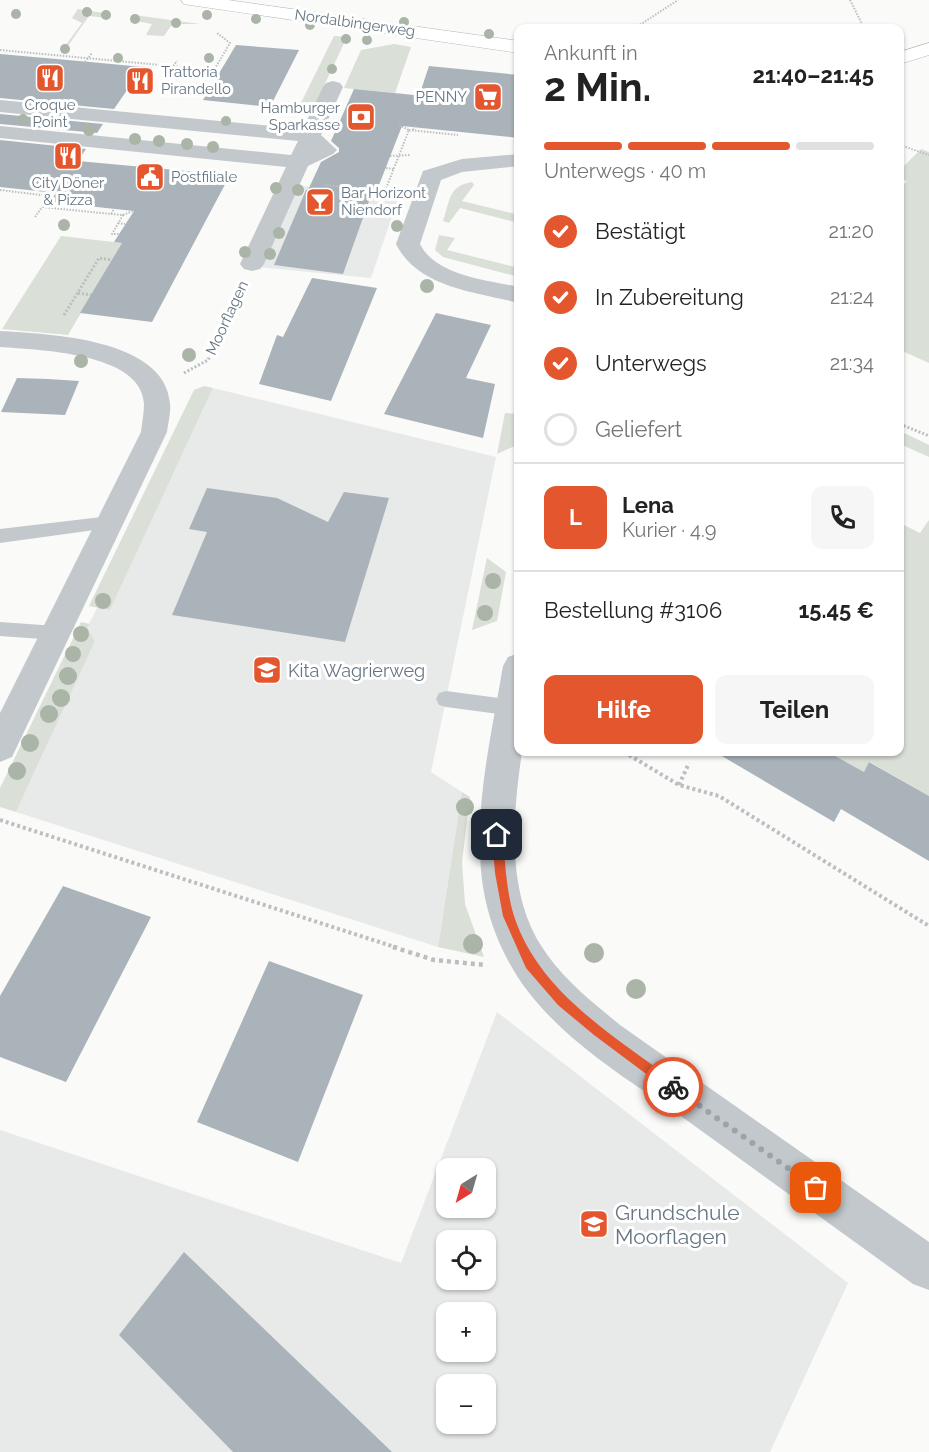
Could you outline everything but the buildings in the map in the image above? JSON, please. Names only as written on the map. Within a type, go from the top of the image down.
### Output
[{"type":"street","name":"Nordalbingerweg","points":[[190,0],[514,47]]},
{"type":"street","points":[[904,57],[929,49]]},
{"type":"street","name":"Moorflagen","points":[[252,264],[333,87]]},
{"type":"street","points":[[0,106],[310,136]]},
{"type":"street","points":[[0,132],[298,162]]},
{"type":"street","points":[[514,161],[441,171],[431,176],[408,238],[413,256],[432,270],[514,294]]},
{"type":"street","points":[[0,339],[96,349],[128,364],[144,376],[153,388],[158,404],[158,418],[154,432],[0,747]]},
{"type":"street","points":[[514,701],[500,791],[497,835],[509,916],[530,964],[562,1001],[598,1031],[663,1080],[929,1268]]},
{"type":"lane","points":[[0,536],[110,522]]},
{"type":"lane","points":[[0,629],[56,633]]},
{"type":"lane","points":[[446,699],[513,708]]},
{"type":"path","points":[[641,24],[678,0]]},
{"type":"path","points":[[850,0],[862,24]]},
{"type":"path","points":[[0,50],[173,66],[194,70],[214,70],[230,43],[211,28]]},
{"type":"path","points":[[86,62],[92,53]]},
{"type":"path","points":[[173,66],[177,61]]},
{"type":"path","points":[[413,130],[415,124]]},
{"type":"path","points":[[385,191],[409,130],[399,125]]},
{"type":"path","points":[[904,146],[929,155]]},
{"type":"path","points":[[386,168],[394,169]]},
{"type":"path","points":[[317,185],[423,195]]},
{"type":"path","points":[[0,190],[49,196],[35,217]]},
{"type":"path","points":[[69,210],[73,204]]},
{"type":"path","points":[[42,207],[123,215],[133,211]]},
{"type":"path","points":[[111,214],[114,209]]},
{"type":"path","points":[[119,234],[112,234],[123,215]]},
{"type":"path","points":[[118,223],[125,224]]},
{"type":"path","points":[[55,319],[65,314],[99,258],[112,260]]},
{"type":"path","name":"Moorflagen","points":[[153,388],[208,360],[252,264]]},
{"type":"path","points":[[78,293],[91,295]]},
{"type":"path","points":[[909,428],[912,423]]},
{"type":"path","points":[[904,426],[929,436]]},
{"type":"path","points":[[631,756],[678,785],[719,796],[929,926]]},
{"type":"path","points":[[678,785],[689,763]]},
{"type":"path","points":[[0,820],[434,960],[485,966],[522,947]]},
{"type":"shaded area","points":[[78,9],[110,14],[107,18],[89,16],[65,50],[63,49],[82,23],[72,18]]},
{"type":"shaded area","points":[[134,15],[200,24],[172,24],[164,36],[146,35],[152,24],[131,20]]},
{"type":"shaded area","points":[[334,36],[347,37],[312,111],[298,109]]},
{"type":"shaded area","points":[[394,44],[411,47],[395,93],[344,88],[361,50]]},
{"type":"shaded area","points":[[921,149],[929,152],[929,363],[904,352],[904,184],[907,181],[904,180],[904,166]]},
{"type":"shaded area","points":[[472,182],[474,185],[462,201],[514,214],[514,222],[460,208],[449,223],[443,221],[451,196],[458,187]]},
{"type":"shaded area","points":[[293,185],[399,196],[371,278],[257,267]]},
{"type":"shaded area","points":[[439,235],[455,238],[447,250],[514,267],[514,276],[443,257],[435,250]]},
{"type":"shaded area","points":[[61,236],[122,243],[68,335],[2,329]]},
{"type":"shaded area","points":[[204,386],[213,388],[110,610],[89,606],[194,390]]},
{"type":"shaded area","name":"Kita Wagrierweg","points":[[213,388],[496,457],[431,772],[462,792],[438,947],[16,812],[95,641],[87,628],[97,608],[110,610]]},
{"type":"shaded area","points":[[505,413],[514,414],[514,446],[497,454]]},
{"type":"shaded area","points":[[904,433],[929,445],[929,457],[904,446]]},
{"type":"shaded area","points":[[929,520],[929,796],[870,762],[864,772],[835,756],[904,756],[904,525],[920,533]]},
{"type":"shaded area","points":[[487,558],[506,572],[497,621],[472,630]]},
{"type":"shaded area","points":[[81,622],[90,624],[87,628],[95,641],[16,812],[0,807],[0,788]]},
{"type":"shaded area","points":[[462,792],[470,797],[462,862],[465,904],[484,957],[438,947]]},
{"type":"shaded area","name":"Grundschule Moorflagen","points":[[497,1012],[848,1283],[770,1452],[0,1452],[0,1130],[401,1263],[436,1171],[436,1218],[496,1218],[496,1158],[441,1158]]},
{"type":"way so far","points":[[673,1087],[816,1188]]},
{"type":"place","name":"Croque Point","points":[[50,78]]},
{"type":"place","name":"Trattoria Pirandello","points":[[140,81]]},
{"type":"place","name":"PENNY","points":[[488,97]]},
{"type":"place","name":"Hamburger Sparkasse","points":[[361,117]]},
{"type":"place","name":"City Döner & Pizza","points":[[68,156]]},
{"type":"place","name":"Postfiliale","points":[[150,177]]},
{"type":"place","name":"Bar Horizont Niendorf","points":[[320,202]]},
{"type":"place","name":"Kita Wagrierweg","points":[[267,670]]},
{"type":"place","name":"Grundschule Moorflagen","points":[[594,1224]]},
{"type":"route","points":[[497,835],[509,916],[530,964],[562,1001],[673,1087]]}]
